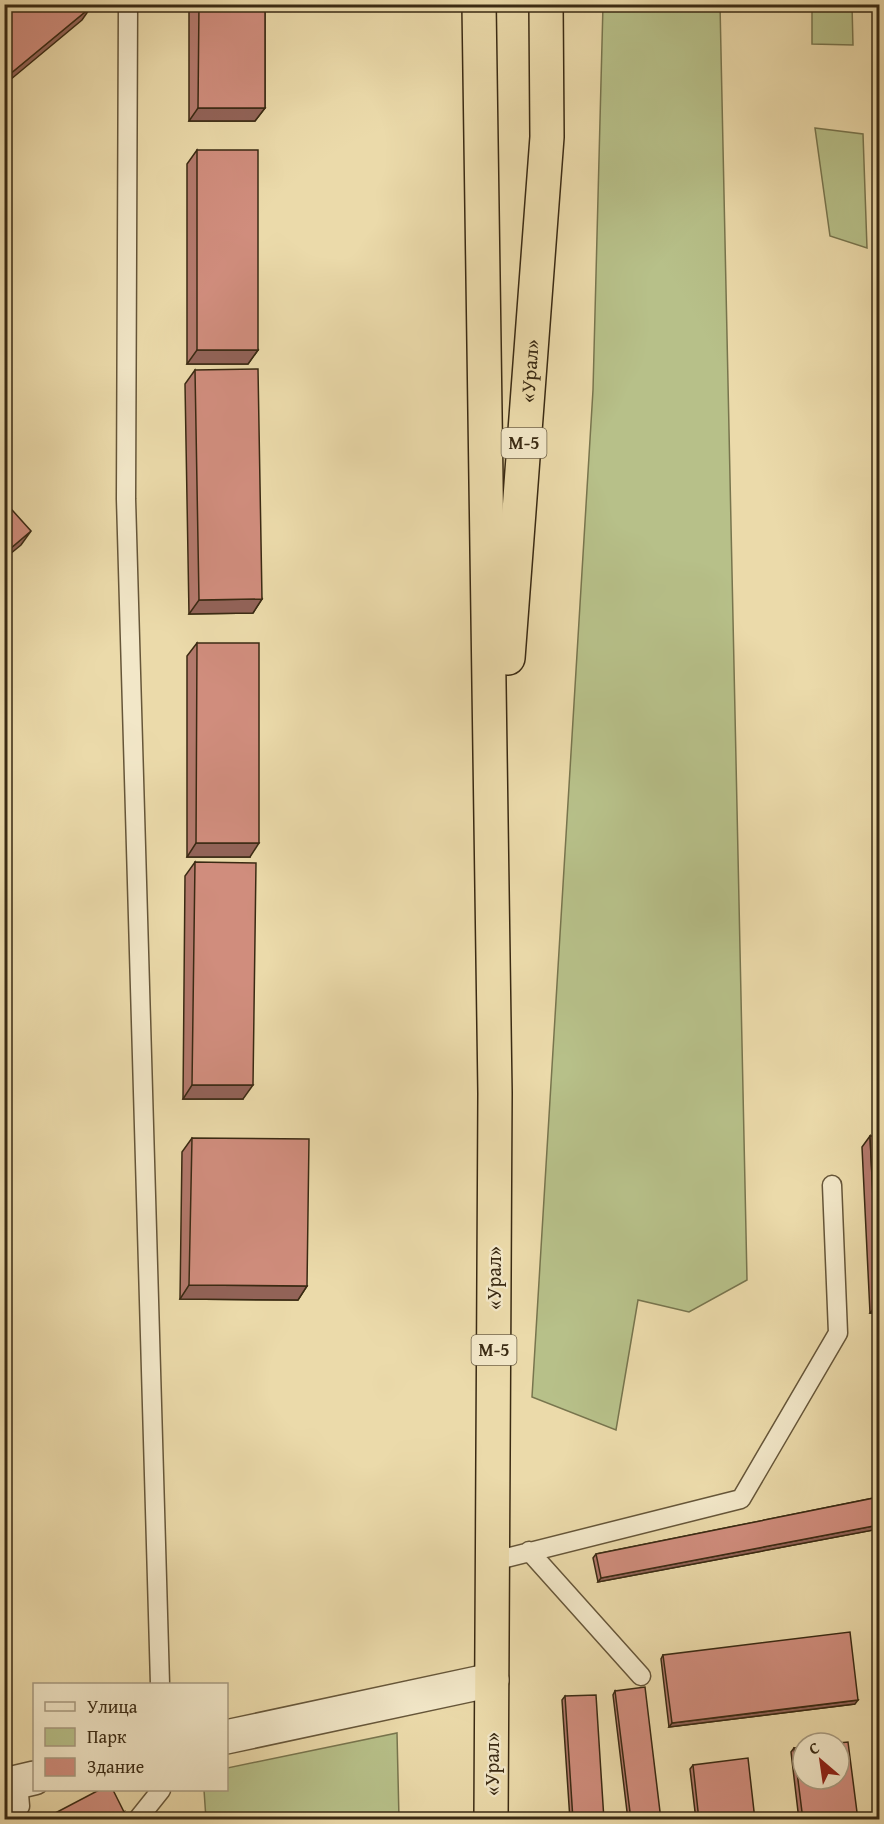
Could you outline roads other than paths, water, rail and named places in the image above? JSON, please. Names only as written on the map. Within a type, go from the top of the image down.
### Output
[{"type":"highway","name":"«Урал»","points":[[478,4],[495,1093],[491,1820]]},
{"type":"highway","name":"«Урал»","points":[[491,881],[547,137],[546,4]]},
{"type":"street","points":[[228,1737],[492,1680]]},
{"type":"lane","points":[[128,4],[126,499],[160,1683]]},
{"type":"lane","points":[[494,1561],[741,1498],[838,1333],[832,1185]]},
{"type":"lane","points":[[529,1551],[641,1676]]},
{"type":"lane","points":[[4,1817],[20,1806],[19,1782]]},
{"type":"lane","points":[[137,1820],[160,1791]]}]
